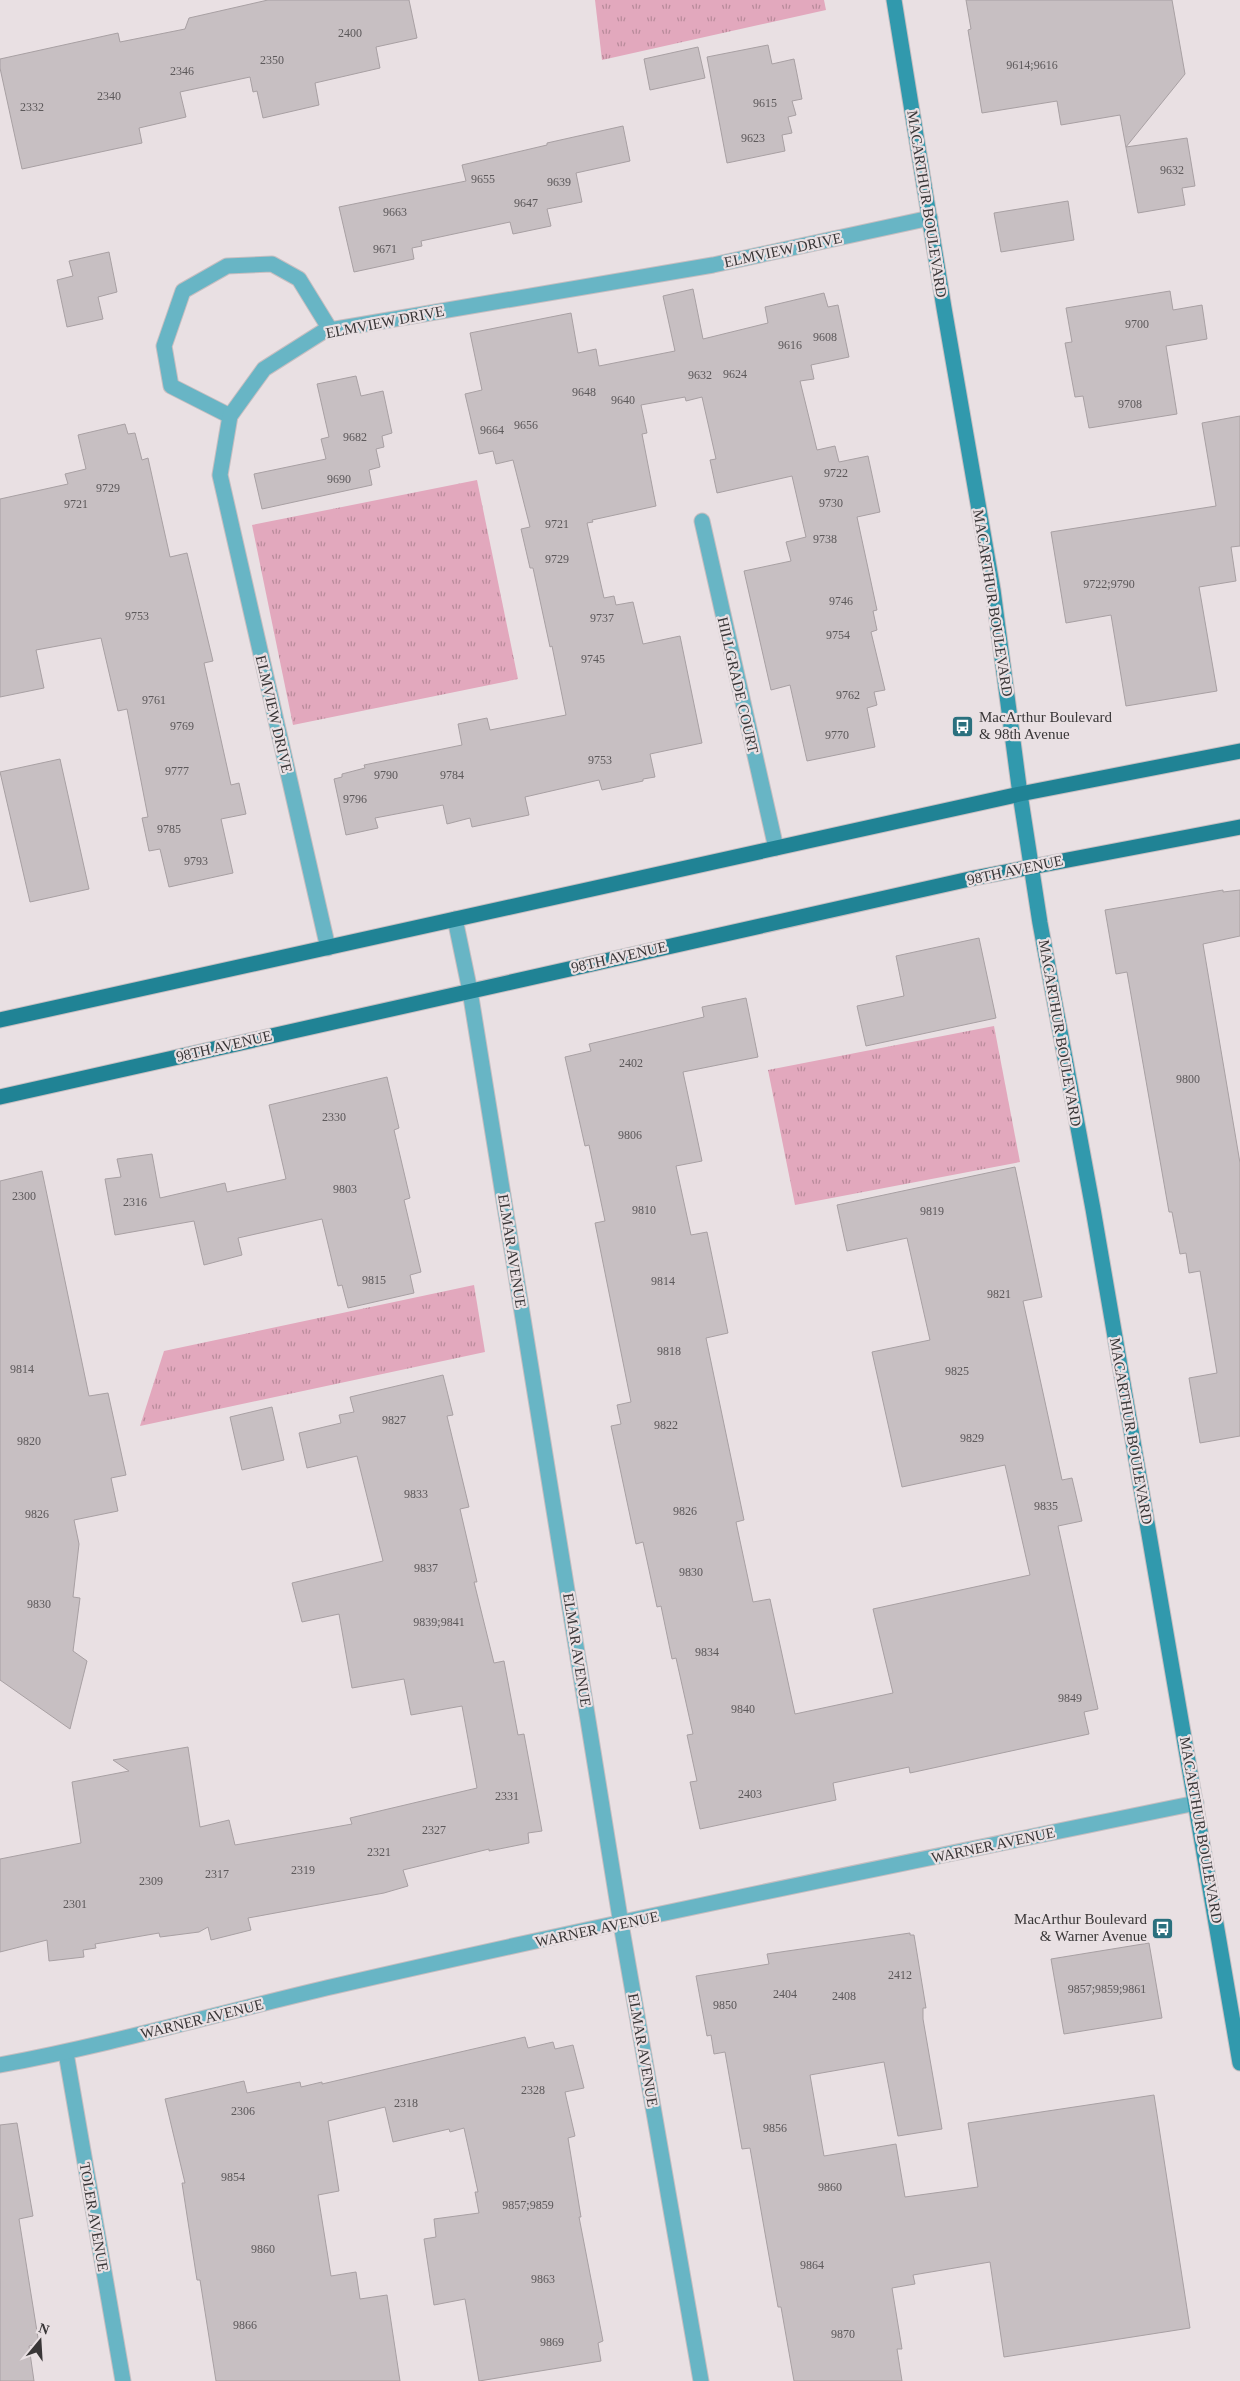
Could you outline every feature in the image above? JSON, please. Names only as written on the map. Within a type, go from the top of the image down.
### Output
[{"type":"main road","name":"MACARTHUR BOULEVARD","points":[[894,0],[993,590],[1031,866],[1240,2063]]},
{"type":"main road","points":[[0,1020],[1020,794],[1240,751]]},
{"type":"main road","name":"98TH AVENUE","points":[[0,1097],[1031,866],[1240,827]]},
{"type":"street","name":"ELMVIEW DRIVE","points":[[328,948],[220,475],[230,416],[264,369],[324,331],[713,265],[930,218]]},
{"type":"street","points":[[230,416],[171,386],[164,346],[183,291],[227,266],[272,264],[299,279],[331,331]]},
{"type":"street","name":"HILLGRADE COURT","points":[[702,521],[776,848]]},
{"type":"street","name":"ELMAR AVENUE","points":[[455,920],[470,991],[621,1924],[701,2381]]},
{"type":"street","name":"WARNER AVENUE","points":[[0,2065],[66,2053],[335,1986],[1196,1803]]},
{"type":"street","name":"TOLER AVENUE","points":[[66,2053],[123,2381]]},
{"type":"green space","points":[[595,0],[824,0],[826,10],[602,60]]},
{"type":"green space","points":[[477,480],[518,679],[293,725],[252,525]]},
{"type":"green space","points":[[994,1026],[1020,1162],[795,1205],[768,1070]]},
{"type":"green space","points":[[474,1285],[485,1352],[140,1426],[164,1351]]},
{"type":"building","points":[[268,0],[409,0],[417,38],[376,47],[380,68],[315,83],[319,105],[263,118],[257,91],[253,92],[250,77],[180,92],[186,117],[139,128],[142,143],[22,169],[0,68],[0,59],[118,33],[120,42],[185,29],[189,18]]},
{"type":"building","points":[[966,0],[1172,0],[1185,74],[1126,147],[1187,138],[1195,186],[1182,188],[1185,205],[1138,213],[1120,115],[1061,125],[1057,101],[982,113],[968,30],[971,29]]},
{"type":"building","points":[[768,45],[772,64],[794,59],[802,99],[792,101],[796,115],[788,117],[792,133],[782,135],[785,151],[727,163],[707,57]]},
{"type":"building","points":[[698,47],[705,78],[650,90],[644,59]]},
{"type":"building","points":[[623,126],[630,161],[576,173],[582,202],[547,209],[551,226],[513,234],[510,222],[421,241],[422,246],[412,248],[414,259],[354,272],[339,207],[466,181],[462,165]]},
{"type":"building","points":[[1068,201],[1074,240],[1001,252],[994,213]]},
{"type":"building","points":[[109,252],[117,292],[98,297],[103,319],[67,327],[57,280],[73,276],[69,261]]},
{"type":"building","points":[[693,289],[703,339],[768,323],[765,307],[824,293],[828,307],[838,305],[849,357],[811,365],[814,379],[800,381],[817,450],[835,446],[839,462],[868,456],[880,512],[857,517],[877,610],[873,611],[877,630],[871,632],[885,690],[874,692],[877,705],[867,708],[875,747],[807,761],[790,685],[771,690],[744,571],[791,561],[786,542],[806,537],[792,476],[717,493],[710,460],[716,459],[702,397],[686,401],[685,397],[641,405],[647,433],[642,434],[656,506],[592,520],[593,522],[587,523],[604,598],[614,596],[616,605],[633,602],[643,644],[680,636],[702,743],[650,754],[655,777],[643,779],[643,781],[602,790],[599,780],[525,797],[529,815],[472,827],[470,818],[447,824],[443,805],[375,818],[378,828],[346,835],[334,779],[342,777],[342,774],[365,768],[364,765],[462,745],[458,724],[487,718],[490,730],[566,715],[552,646],[550,647],[533,568],[530,568],[521,529],[530,527],[513,460],[496,464],[493,451],[479,454],[465,394],[482,390],[470,333],[571,313],[578,353],[596,349],[599,366],[675,351],[663,296]]},
{"type":"building","points":[[1170,291],[1173,310],[1202,305],[1207,339],[1166,346],[1177,414],[1089,428],[1083,396],[1075,397],[1065,343],[1072,342],[1066,308]]},
{"type":"building","points":[[356,376],[361,396],[383,391],[392,433],[382,436],[384,447],[376,449],[380,467],[369,470],[372,485],[262,509],[254,474],[326,459],[321,439],[329,437],[317,384]]},
{"type":"building","points":[[1240,416],[1240,546],[1231,547],[1236,581],[1199,587],[1217,691],[1126,706],[1111,615],[1066,623],[1051,532],[1216,506],[1202,423]]},
{"type":"building","points":[[125,424],[128,434],[135,433],[142,460],[148,458],[170,557],[187,553],[213,661],[204,663],[231,785],[239,783],[246,814],[221,819],[233,873],[169,887],[160,849],[149,851],[142,818],[148,817],[127,709],[118,711],[101,638],[36,650],[44,688],[0,697],[0,499],[68,484],[65,474],[86,469],[78,435]]},
{"type":"building","points":[[60,759],[89,889],[30,902],[0,772]]},
{"type":"building","points":[[1223,890],[1223,892],[1240,890],[1240,936],[1203,944],[1240,1163],[1240,1436],[1200,1443],[1189,1378],[1217,1373],[1200,1271],[1189,1273],[1186,1253],[1180,1254],[1172,1212],[1169,1212],[1127,972],[1116,974],[1105,910]]},
{"type":"building","points":[[979,938],[996,1018],[866,1046],[857,1006],[904,996],[896,956]]},
{"type":"building","points":[[746,998],[758,1057],[683,1072],[702,1161],[676,1166],[691,1235],[707,1232],[728,1333],[706,1338],[744,1520],[736,1522],[753,1602],[770,1599],[795,1714],[893,1693],[873,1609],[1030,1575],[1005,1465],[902,1487],[872,1352],[930,1340],[907,1238],[847,1251],[837,1205],[1015,1167],[1042,1297],[1023,1301],[1062,1480],[1072,1478],[1082,1521],[1058,1526],[1098,1709],[1084,1712],[1089,1734],[910,1773],[909,1767],[833,1783],[836,1800],[700,1829],[690,1782],[697,1781],[687,1735],[693,1734],[676,1658],[672,1659],[661,1606],[657,1607],[643,1542],[636,1544],[611,1426],[621,1424],[617,1405],[631,1402],[595,1223],[605,1221],[589,1145],[585,1146],[565,1057],[591,1051],[589,1044],[704,1017],[702,1007]]},
{"type":"building","points":[[387,1077],[399,1128],[394,1130],[410,1198],[404,1200],[421,1272],[410,1275],[414,1293],[348,1308],[342,1285],[338,1286],[322,1219],[238,1238],[242,1255],[204,1265],[194,1221],[115,1235],[105,1179],[121,1177],[117,1159],[152,1154],[160,1198],[225,1183],[227,1192],[286,1179],[269,1105]]},
{"type":"building","points":[[42,1171],[89,1396],[108,1393],[126,1475],[111,1478],[118,1511],[74,1520],[79,1544],[73,1597],[80,1598],[73,1651],[87,1661],[70,1729],[0,1680],[0,1181]]},
{"type":"building","points":[[443,1375],[453,1415],[447,1416],[469,1507],[460,1509],[477,1582],[474,1582],[494,1663],[504,1661],[518,1735],[524,1734],[542,1831],[528,1833],[529,1843],[489,1851],[489,1849],[403,1870],[408,1886],[384,1893],[248,1918],[251,1930],[211,1940],[208,1927],[199,1932],[160,1937],[159,1933],[95,1944],[96,1948],[83,1950],[84,1957],[49,1961],[47,1940],[0,1952],[0,1859],[81,1843],[72,1782],[129,1771],[113,1760],[188,1747],[200,1827],[229,1820],[235,1845],[352,1824],[350,1818],[477,1788],[462,1706],[411,1715],[404,1679],[352,1688],[339,1614],[302,1622],[292,1583],[383,1561],[357,1456],[307,1468],[299,1433],[341,1423],[339,1415],[354,1412],[350,1397]]},
{"type":"building","points":[[272,1407],[284,1460],[242,1470],[230,1417]]},
{"type":"building","points":[[910,1933],[910,1935],[914,1935],[926,2008],[923,2008],[923,2019],[942,2129],[898,2136],[884,2062],[810,2075],[824,2156],[896,2144],[905,2197],[978,2187],[968,2123],[1154,2095],[1190,2328],[1004,2357],[990,2262],[913,2275],[915,2284],[892,2288],[902,2349],[897,2349],[902,2381],[794,2381],[781,2307],[778,2307],[750,2148],[742,2149],[725,2052],[714,2054],[711,2035],[707,2036],[696,1976],[769,1964],[767,1954]]},
{"type":"building","points":[[1149,1943],[1162,2018],[1064,2034],[1051,1959]]},
{"type":"building","points":[[525,2037],[528,2048],[553,2042],[555,2049],[573,2045],[584,2088],[565,2092],[575,2136],[568,2138],[581,2217],[579,2217],[603,2341],[598,2343],[601,2361],[479,2381],[465,2299],[434,2305],[424,2239],[436,2237],[434,2219],[479,2213],[475,2192],[478,2192],[464,2128],[450,2132],[449,2129],[393,2142],[385,2107],[328,2121],[339,2191],[318,2195],[331,2276],[356,2272],[360,2299],[387,2295],[400,2381],[216,2381],[200,2280],[197,2280],[182,2183],[185,2183],[165,2099],[244,2081],[247,2093],[300,2082],[301,2087],[322,2082],[322,2084]]},
{"type":"building","points":[[17,2123],[33,2216],[19,2219],[39,2344],[29,2346],[34,2381],[0,2381],[0,2125]]},
{"type":"place","name":"MacArthur Boulevard & 98th Avenue","points":[[963,726]]},
{"type":"place","name":"MacArthur Boulevard & Warner Avenue","points":[[1163,1928]]}]
